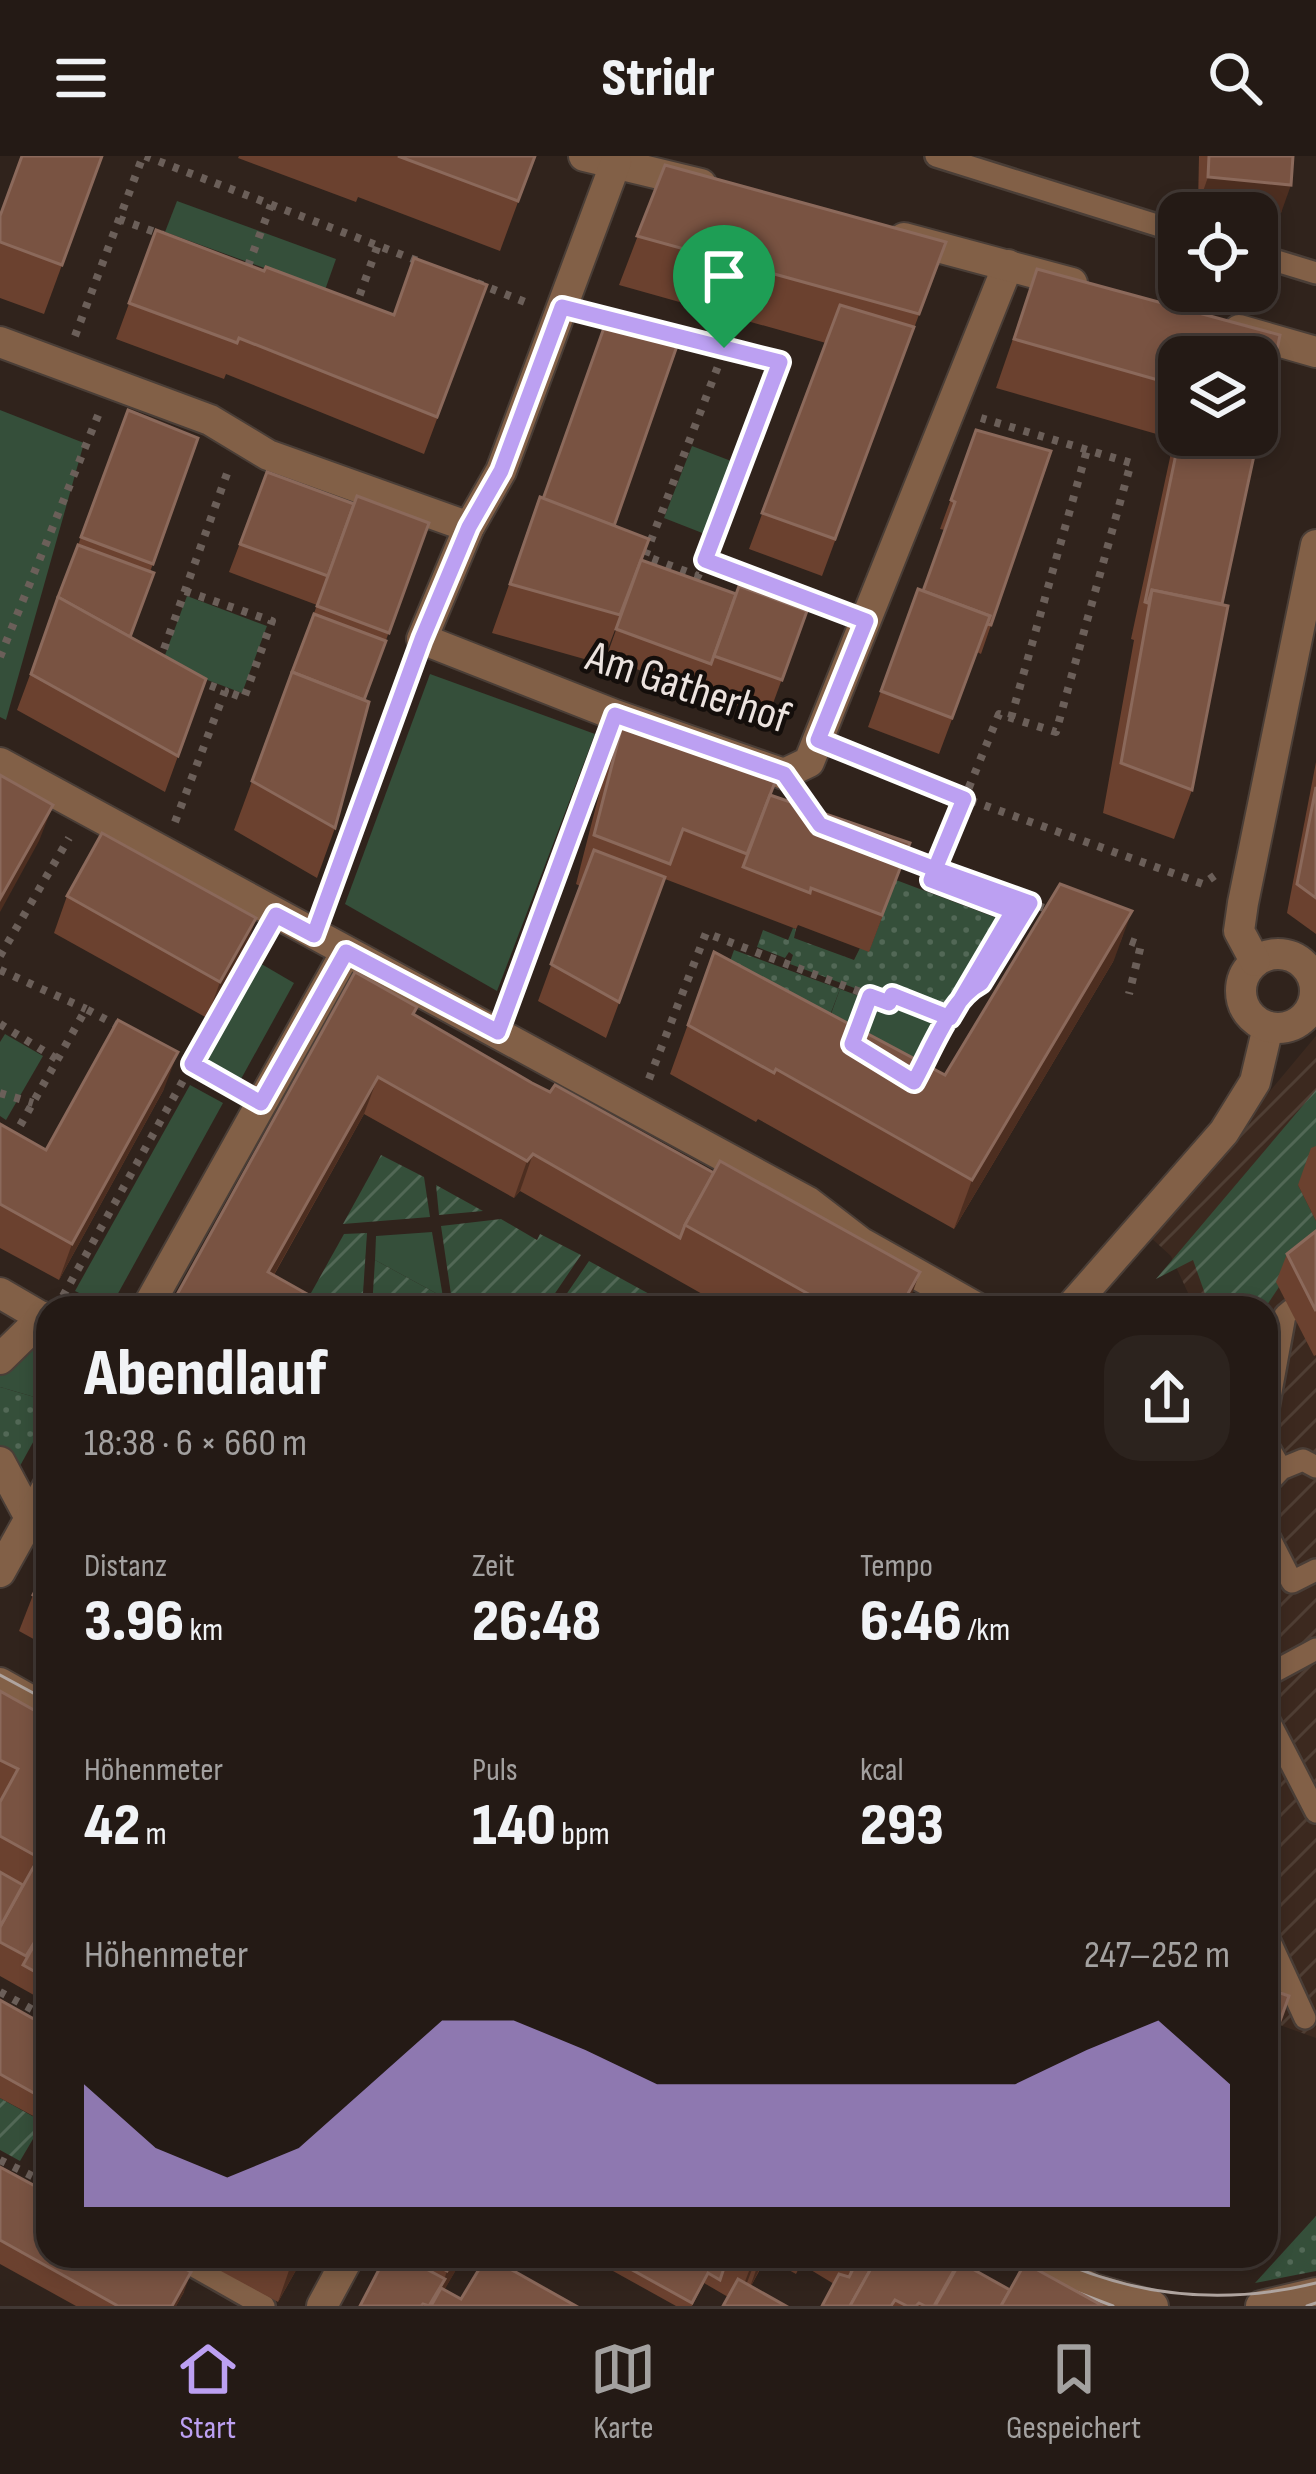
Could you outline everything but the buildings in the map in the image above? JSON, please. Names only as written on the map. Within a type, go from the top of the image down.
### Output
[{"type":"street","points":[[584,156],[731,192]]},
{"type":"street","points":[[422,639],[469,527],[501,471],[616,162]]},
{"type":"street","points":[[870,229],[1096,290]]},
{"type":"street","name":"Am Gatherhof","points":[[422,639],[615,715],[784,774],[809,762],[1008,266]]},
{"type":"street","points":[[1206,321],[1316,352]]},
{"type":"street","points":[[0,342],[210,420],[268,455],[469,527]]},
{"type":"street","points":[[1255,961],[1239,932],[1316,544]]},
{"type":"street","points":[[0,763],[808,1202],[860,1242],[956,1296]]},
{"type":"street","points":[[154,1296],[346,952]]},
{"type":"street","points":[[1276,953],[1306,968],[1316,988],[1302,1020],[1280,1028],[1268,1027],[1249,1014],[1240,992],[1246,970],[1276,953]]},
{"type":"street","points":[[1080,1296],[1224,1132],[1255,1082],[1268,1027]]},
{"type":"street","points":[[0,1292],[36,1309]]},
{"type":"street","points":[[0,1359],[36,1327]]},
{"type":"street","points":[[0,1462],[30,1518]]},
{"type":"street","points":[[0,1572],[36,1507]]},
{"type":"street","points":[[0,1683],[36,1703]]},
{"type":"street","points":[[322,2306],[343,2268]]},
{"type":"street","points":[[1052,2268],[1093,2289],[1153,2306]]},
{"type":"street","points":[[1261,2306],[1316,2293]]},
{"type":"lane","points":[[936,156],[1158,225]]},
{"type":"lane","points":[[1278,261],[1316,273]]},
{"type":"lane","points":[[1278,1357],[1291,1310]]},
{"type":"lane","points":[[1278,1475],[1303,1460],[1316,1467]]},
{"type":"lane","points":[[1278,1555],[1292,1582],[1316,1570]]},
{"type":"lane","points":[[1278,1670],[1316,1649]]},
{"type":"lane","points":[[1278,1738],[1316,1812]]},
{"type":"lane","points":[[1278,1960],[1305,2018]]},
{"type":"lane","points":[[197,2268],[264,2306]]},
{"type":"path","points":[[64,366],[144,156],[438,268]]},
{"type":"path","points":[[248,266],[271,205]]},
{"type":"path","points":[[119,219],[184,242]]},
{"type":"path","points":[[334,297],[356,305],[378,245]]},
{"type":"path","points":[[226,258],[269,273]]},
{"type":"path","points":[[459,276],[561,311],[724,348],[780,362],[698,576],[645,556],[724,348]]},
{"type":"path","points":[[0,657],[111,383]]},
{"type":"path","points":[[914,1082],[1013,911],[931,880],[998,714],[1056,732],[1131,463],[951,409]]},
{"type":"path","points":[[174,673],[157,666],[240,438]]},
{"type":"path","points":[[1011,718],[1087,450]]},
{"type":"path","points":[[705,560],[866,621]]},
{"type":"path","points":[[184,591],[272,621],[244,698],[191,679]]},
{"type":"path","points":[[314,935],[422,639]]},
{"type":"path","points":[[159,815],[175,823],[225,691]]},
{"type":"path","points":[[498,1032],[615,715]]},
{"type":"path","points":[[818,740],[964,799],[1203,884],[1253,850]]},
{"type":"path","points":[[0,956],[85,811]]},
{"type":"path","points":[[878,847],[1052,912]]},
{"type":"path","points":[[969,989],[981,983],[1030,903]]},
{"type":"path","points":[[60,1296],[276,915]]},
{"type":"path","points":[[1096,928],[1141,945],[1129,994]]},
{"type":"path","points":[[654,1066],[706,933],[889,1003],[892,995],[950,1018]]},
{"type":"path","points":[[698,954],[718,965]]},
{"type":"path","points":[[1,972],[128,1031]]},
{"type":"path","points":[[852,1044],[870,996]]},
{"type":"path","points":[[0,1130],[13,1138],[86,1009]]},
{"type":"path","points":[[0,1024],[57,1059]]},
{"type":"path","points":[[171,1053],[261,1103]]},
{"type":"path","points":[[0,1093],[33,1103]]},
{"type":"path","points":[[0,1992],[36,2012]]},
{"type":"path","points":[[0,2160],[36,2178]]},
{"type":"shaded area","points":[[1316,1036],[1316,2038],[1278,2024],[1278,1296],[1189,1296],[1171,1256],[1149,1236]]},
{"type":"green space","points":[[177,201],[336,259],[325,290],[165,232]]},
{"type":"green space","points":[[0,410],[84,443],[6,720],[0,717]]},
{"type":"green space","points":[[692,446],[739,464],[710,536],[664,518]]},
{"type":"green space","points":[[187,596],[267,626],[242,693],[162,663]]},
{"type":"green space","points":[[430,674],[595,734],[497,991],[345,904]]},
{"type":"green space","points":[[896,880],[1002,920],[949,1012],[904,990],[901,995],[887,989],[884,999],[790,964],[793,955],[789,952],[785,958],[757,947],[763,930],[788,940],[793,928],[794,938],[854,960],[860,948],[869,951]]},
{"type":"green space","points":[[734,950],[840,989],[827,1023],[728,967]]},
{"type":"green space","points":[[258,962],[294,983],[241,1079],[204,1059]]},
{"type":"green space","points":[[840,989],[945,1022],[913,1078],[827,1025]]},
{"type":"green space","points":[[5,1034],[43,1056],[6,1120],[0,1116],[0,1042]]},
{"type":"green space","points":[[190,1085],[223,1103],[117,1296],[85,1296],[75,1291]]},
{"type":"green space","points":[[1316,1090],[1316,1175],[1298,1185],[1316,1221],[1316,1251],[1273,1296],[1206,1296],[1193,1260],[1156,1279]]},
{"type":"green space","points":[[381,1155],[424,1177],[430,1217],[343,1224]]},
{"type":"green space","points":[[436,1185],[483,1211],[439,1215]]},
{"type":"green space","points":[[501,1219],[537,1240],[540,1234],[581,1255],[553,1296],[451,1296],[441,1226]]},
{"type":"green space","points":[[432,1232],[443,1296],[375,1260],[376,1236]]},
{"type":"green space","points":[[367,1233],[363,1296],[309,1296],[344,1234]]},
{"type":"green space","points":[[375,1260],[441,1296],[373,1296]]},
{"type":"green space","points":[[589,1261],[653,1296],[565,1296]]},
{"type":"green space","points":[[30,1345],[36,1348],[36,1398],[0,1387],[0,1372]]},
{"type":"green space","points":[[0,1387],[36,1398],[36,1437],[15,1475],[0,1447]]},
{"type":"green space","points":[[0,2098],[36,2118],[36,2134],[20,2161],[0,2150]]},
{"type":"green space","points":[[1316,2216],[1316,2271],[1255,2283],[1269,2268],[1278,2268],[1278,2258]]},
{"type":"tram line","points":[[0,1675],[36,1694]]},
{"type":"tram line","points":[[1030,2268],[1113,2306]]},
{"type":"tram line","points":[[1075,2268],[1179,2294],[1247,2294],[1316,2283]]},
{"type":"tram line","points":[[1307,2306],[1316,2303]]},
{"type":"route","points":[[724,348],[562,307],[501,471],[469,527],[422,639],[314,935],[276,915],[192,1064],[261,1103],[346,952],[498,1032],[615,715],[784,774],[820,825],[935,869],[931,880],[1013,911],[950,1018],[892,995],[889,1003],[870,996],[852,1044],[914,1082],[950,1018],[969,989],[981,983],[1030,903],[935,869],[964,799],[818,740],[866,621],[705,560],[780,362],[724,348]]}]
